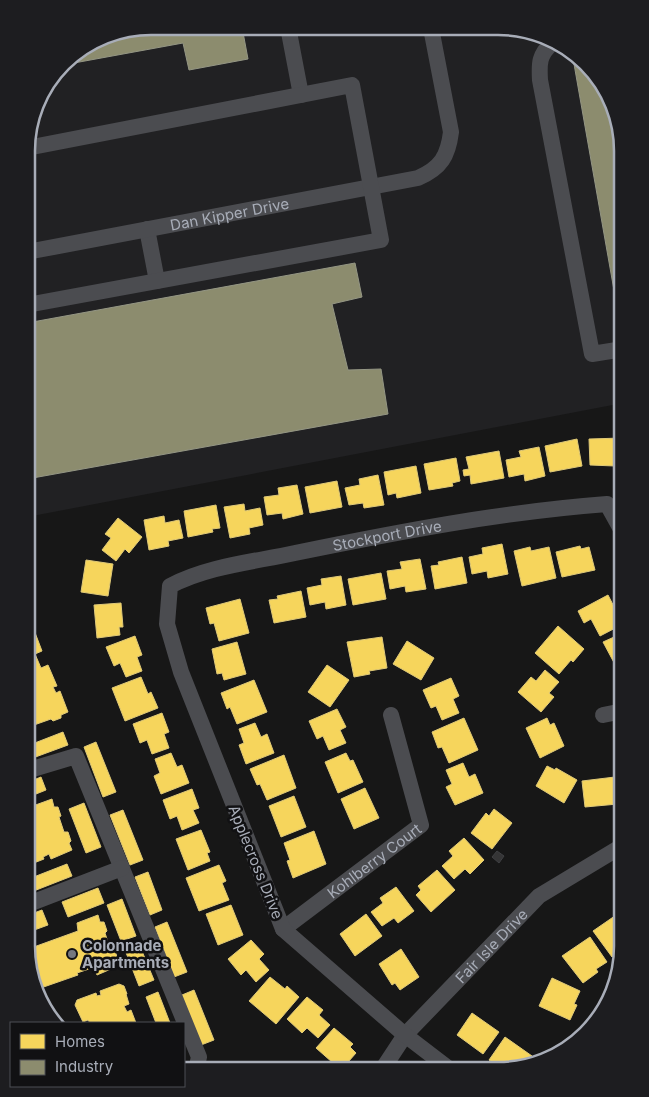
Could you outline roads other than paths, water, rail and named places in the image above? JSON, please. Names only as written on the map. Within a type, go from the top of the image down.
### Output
[{"type":"street","points":[[290,35],[301,95]]},
{"type":"street","name":"Dan Kipper Drive","points":[[35,250],[418,178],[431,173],[443,160],[450,145],[452,132],[433,35]]},
{"type":"street","points":[[548,47],[544,51],[539,64],[540,80],[592,354],[614,350]]},
{"type":"street","points":[[35,146],[352,85],[381,240],[35,304]]},
{"type":"street","points":[[147,229],[157,281]]},
{"type":"street","name":"Stockport Drive","points":[[170,586],[181,580],[211,571],[395,532],[498,515],[607,504],[614,517]]},
{"type":"street","name":"Applecross Drive","points":[[170,586],[168,624],[181,672],[283,929],[405,1035],[440,1062]]},
{"type":"street","points":[[603,715],[614,712]]},
{"type":"street","name":"Kohlberry Court","points":[[283,929],[421,825],[391,715]]},
{"type":"street","points":[[35,768],[76,756],[185,1022]]},
{"type":"street","name":"Fair Isle Drive","points":[[387,1062],[405,1035],[539,896],[614,851]]},
{"type":"street","points":[[35,902],[122,868]]},
{"type":"street","points":[[185,1023],[199,1057],[198,1062]]},
{"type":"place","name":"Colonnade Apartments","points":[[72,954]]}]
